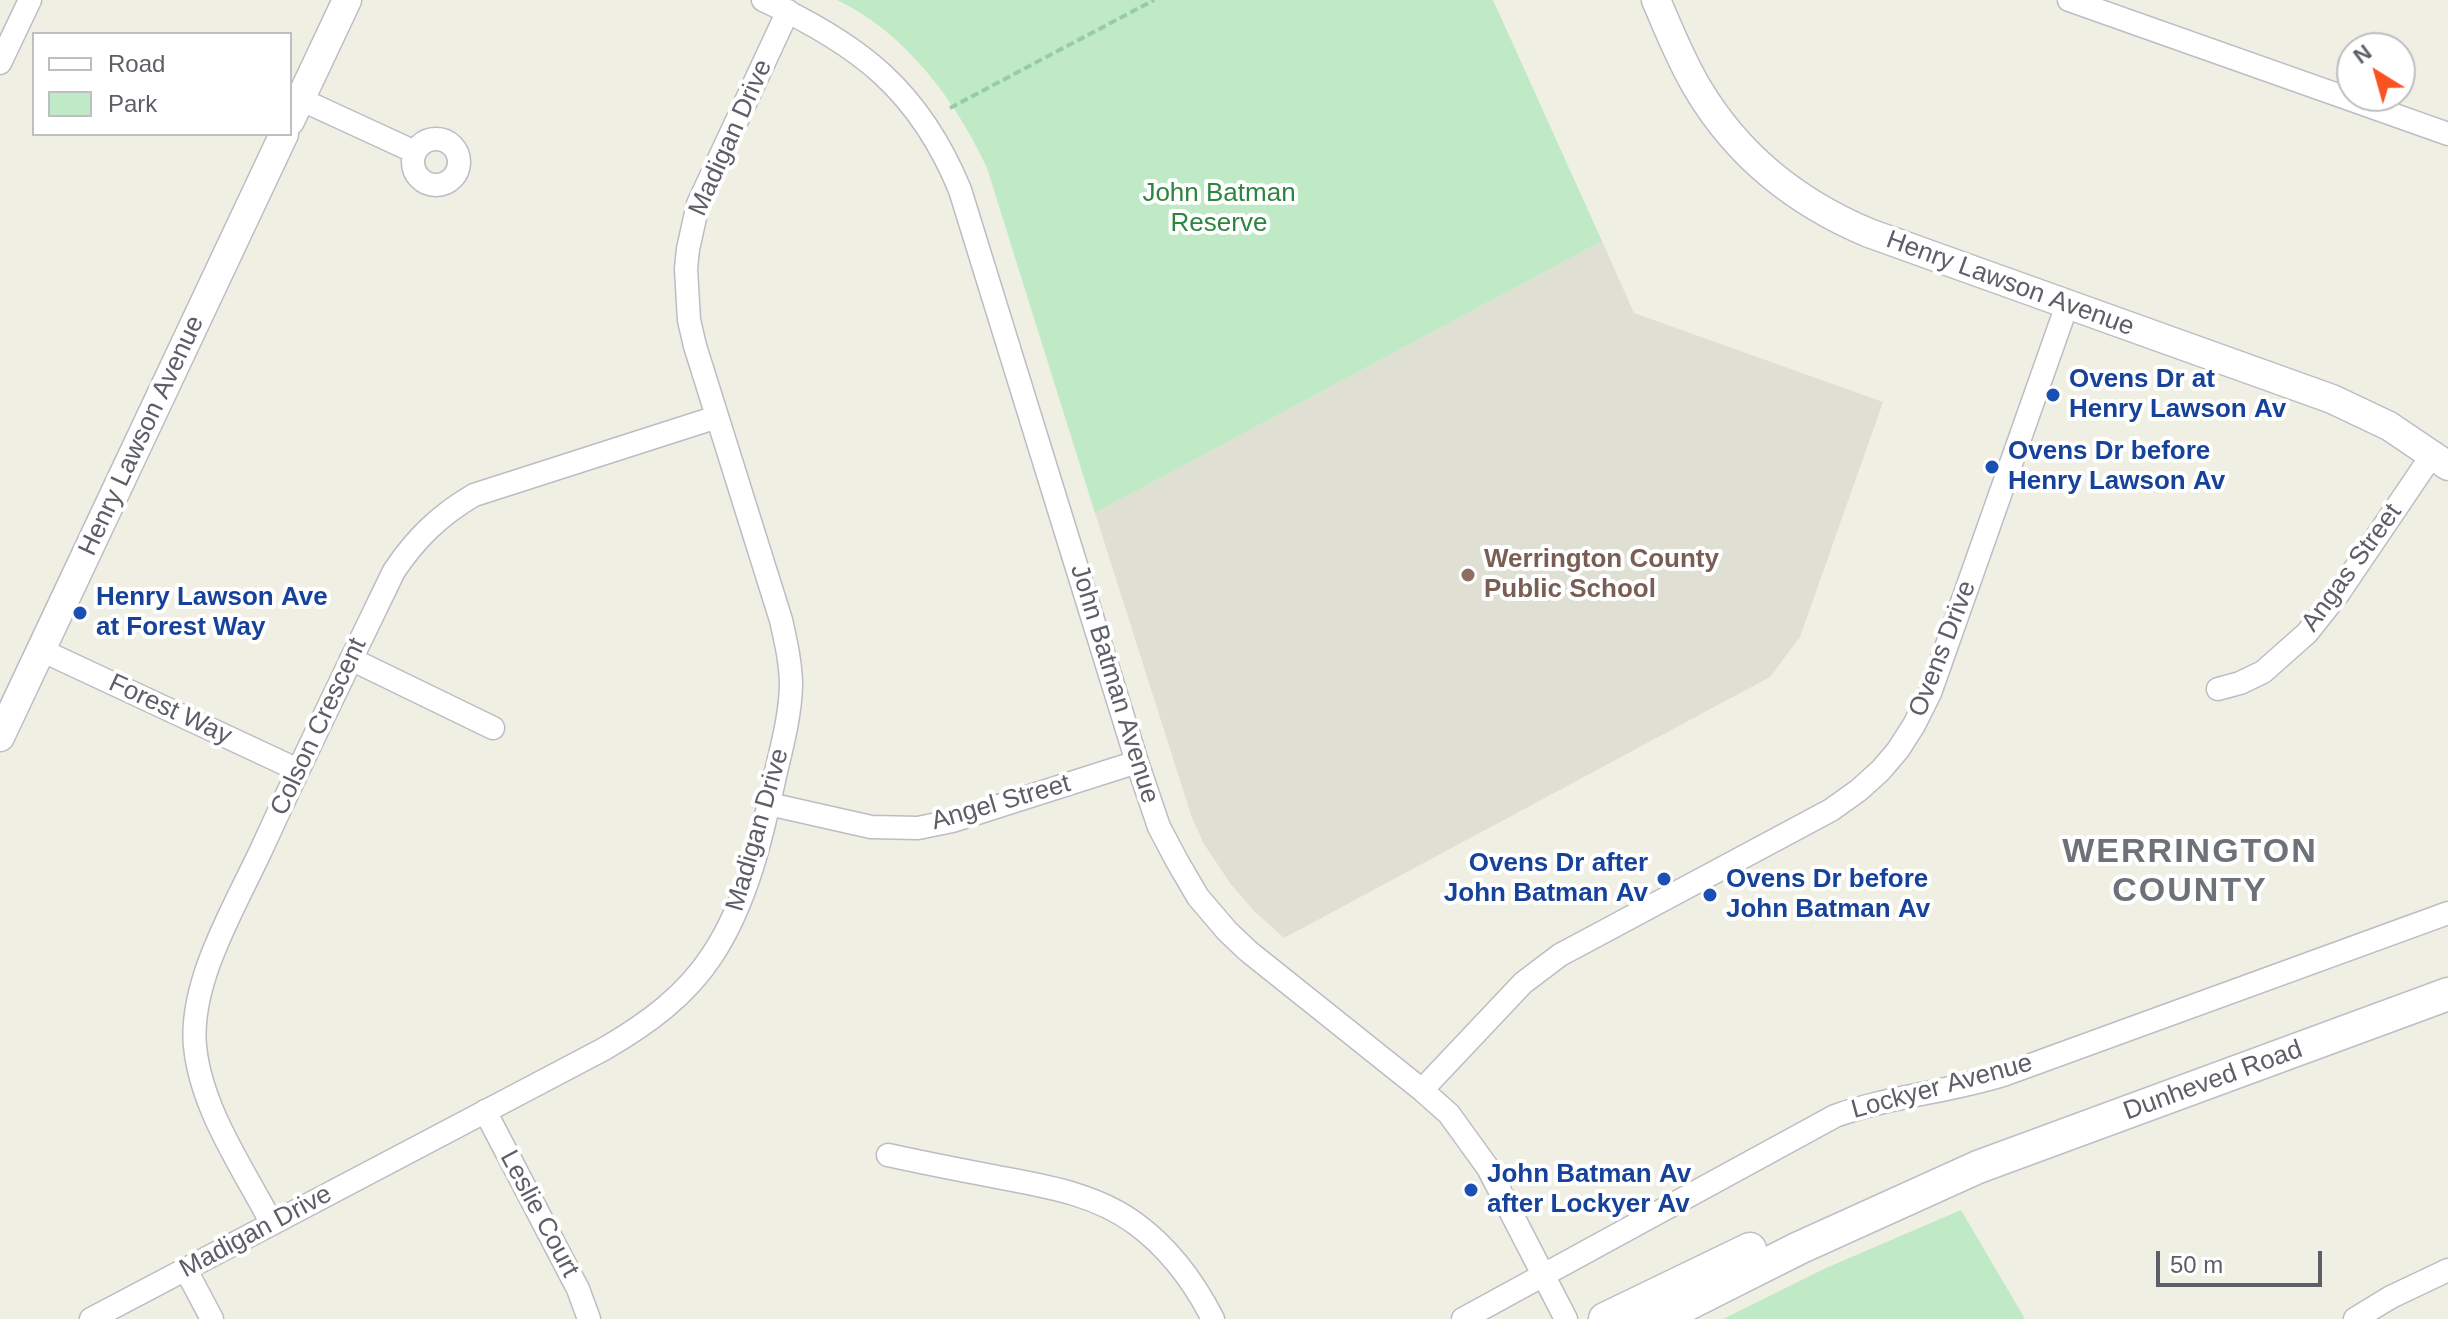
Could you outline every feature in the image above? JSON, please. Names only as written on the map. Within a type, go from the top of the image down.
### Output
[{"type":"main road","name":"Dunheved Road","points":[[1658,1319],[1799,1248],[1978,1167],[2448,994]]},
{"type":"main road","name":"Dunheved Road","points":[[1605,1319],[1744,1251],[1841,1210],[1933,1175],[1978,1167]]},
{"type":"street","points":[[0,63],[30,0]]},
{"type":"street","points":[[347,0],[295,110],[415,152]]},
{"type":"street","name":"John Batman Avenue","points":[[763,0],[844,42],[890,79],[921,117],[946,159],[960,190],[1159,827],[1198,897],[1248,951],[1449,1114],[1498,1186],[1566,1319]]},
{"type":"street","name":"Henry Lawson Avenue","points":[[1656,0],[1689,73],[1718,119],[1752,158],[1796,194],[1831,216],[1869,233],[2332,399],[2389,426],[2440,461]]},
{"type":"street","points":[[2069,0],[2448,134]]},
{"type":"street","name":"Madigan Drive","points":[[91,1319],[636,1031],[663,1011],[689,985],[713,955],[732,922],[769,804],[788,719],[790,665],[781,620],[695,346],[687,295],[688,249],[698,204],[709,176],[788,11]]},
{"type":"street","name":"Henry Lawson Avenue","points":[[0,737],[283,136]]},
{"type":"street","name":"Ovens Drive","points":[[1422,1090],[1523,983],[1541,968],[1831,810],[1881,770],[1914,725],[1930,693],[2067,305]]},
{"type":"street","name":"Colson Crescent","points":[[272,1224],[211,1108],[202,1084],[195,1021],[200,987],[298,770],[394,571],[412,545],[450,509],[474,495],[717,417]]},
{"type":"street","name":"Angas Street","points":[[2218,689],[2263,672],[2307,633],[2440,461]]},
{"type":"street","name":"Forest Way","points":[[41,650],[298,770]]},
{"type":"street","points":[[351,659],[493,728]]},
{"type":"street","name":"Angel Street","points":[[769,804],[871,827],[918,828],[952,821],[1137,762]]},
{"type":"street","name":"Lockyer Avenue","points":[[1463,1319],[1835,1116],[1860,1107],[2006,1074],[2448,913]]},
{"type":"street","name":"Leslie Court","points":[[485,1111],[578,1289],[589,1319]]},
{"type":"street","points":[[888,1155],[1056,1188],[1118,1212],[1165,1248],[1191,1281],[1213,1319]]},
{"type":"street","points":[[186,1270],[212,1319]]},
{"type":"street","points":[[2355,1319],[2401,1291],[2448,1270]]},
{"type":"path","points":[[950,108],[1154,0]]},
{"type":"shaded area","name":"Werrington County Public School","points":[[1602,241],[1634,313],[1883,402],[1800,637],[1770,677],[1284,938],[1254,911],[1230,883],[1204,844],[1192,818],[1095,513]]},
{"type":"green space","name":"John Batman Reserve","points":[[837,0],[1493,0],[1602,241],[1095,513],[987,168],[960,118],[926,71],[885,31]]},
{"type":"green space","points":[[1961,1210],[2025,1319],[1723,1319],[1826,1268]]},
{"type":"place","name":"Ovens Dr at Henry Lawson Av","points":[[2053,395]]},
{"type":"place","name":"Ovens Dr before Henry Lawson Av","points":[[1992,467]]},
{"type":"place","name":"Werrington County Public School","points":[[1468,575]]},
{"type":"place","name":"Henry Lawson Ave at Forest Way","points":[[80,613]]},
{"type":"place","name":"Ovens Dr after John Batman Av","points":[[1664,879]]},
{"type":"place","name":"Ovens Dr before John Batman Av","points":[[1710,895]]},
{"type":"place","name":"John Batman Av after Lockyer Av","points":[[1471,1190]]},
{"type":"district","name":"WERRINGTON COUNTY","points":[[2190,872]]}]
